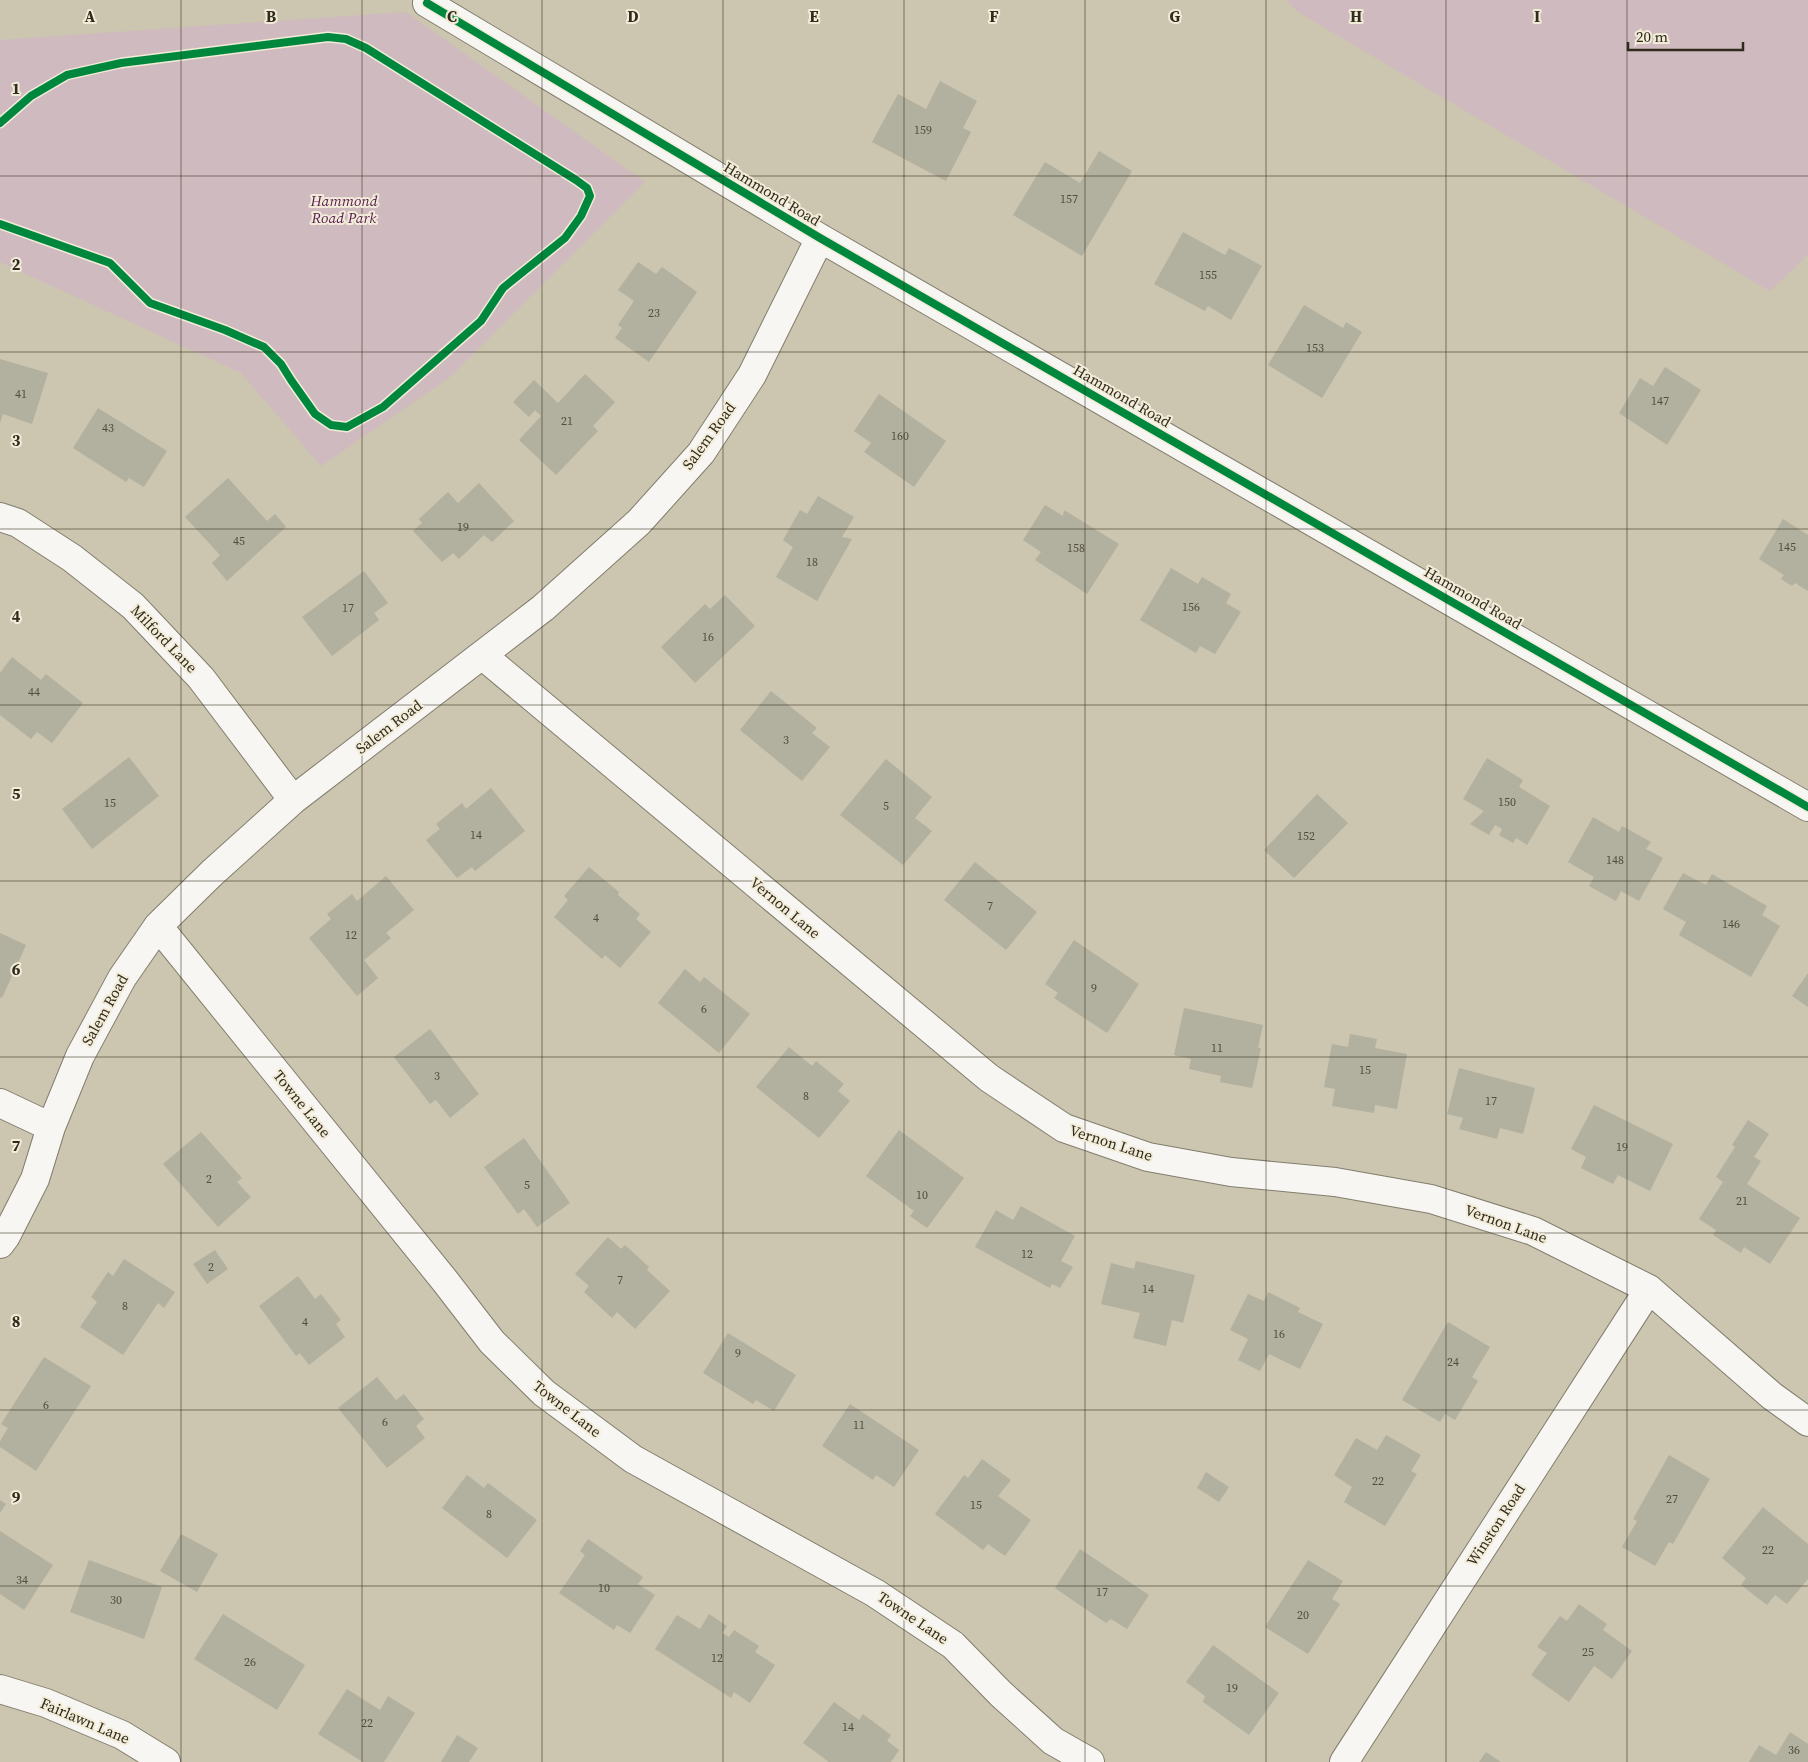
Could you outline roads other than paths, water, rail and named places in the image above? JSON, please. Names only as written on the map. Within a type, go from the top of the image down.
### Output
[{"type":"street","name":"Hammond Road","points":[[427,3],[820,238],[1808,807]]},
{"type":"street","name":"Salem Road","points":[[0,1244],[35,1180],[51,1127],[84,1048],[122,978],[158,926],[212,873],[293,800],[543,608],[639,522],[701,453],[752,375],[820,238]]},
{"type":"street","name":"Milford Lane","points":[[0,517],[18,523],[72,558],[133,606],[201,678],[293,800]]},
{"type":"street","name":"Vernon Lane","points":[[482,655],[989,1078],[1064,1128],[1148,1156],[1231,1172],[1335,1182],[1431,1199],[1533,1231],[1649,1289],[1772,1396],[1808,1422]]},
{"type":"street","name":"Towne Lane","points":[[158,926],[445,1281],[492,1342],[544,1393],[632,1458],[875,1593],[954,1645],[1001,1694],[1053,1740],[1090,1762]]},
{"type":"street","points":[[0,1103],[51,1127]]},
{"type":"street","name":"Winston Road","points":[[1344,1762],[1649,1289]]},
{"type":"street","name":"Fairlawn Lane","points":[[0,1689],[46,1703],[122,1735],[166,1762]]},
{"type":"park label","name":"Hammond Road Park","points":[[344,210]]}]
